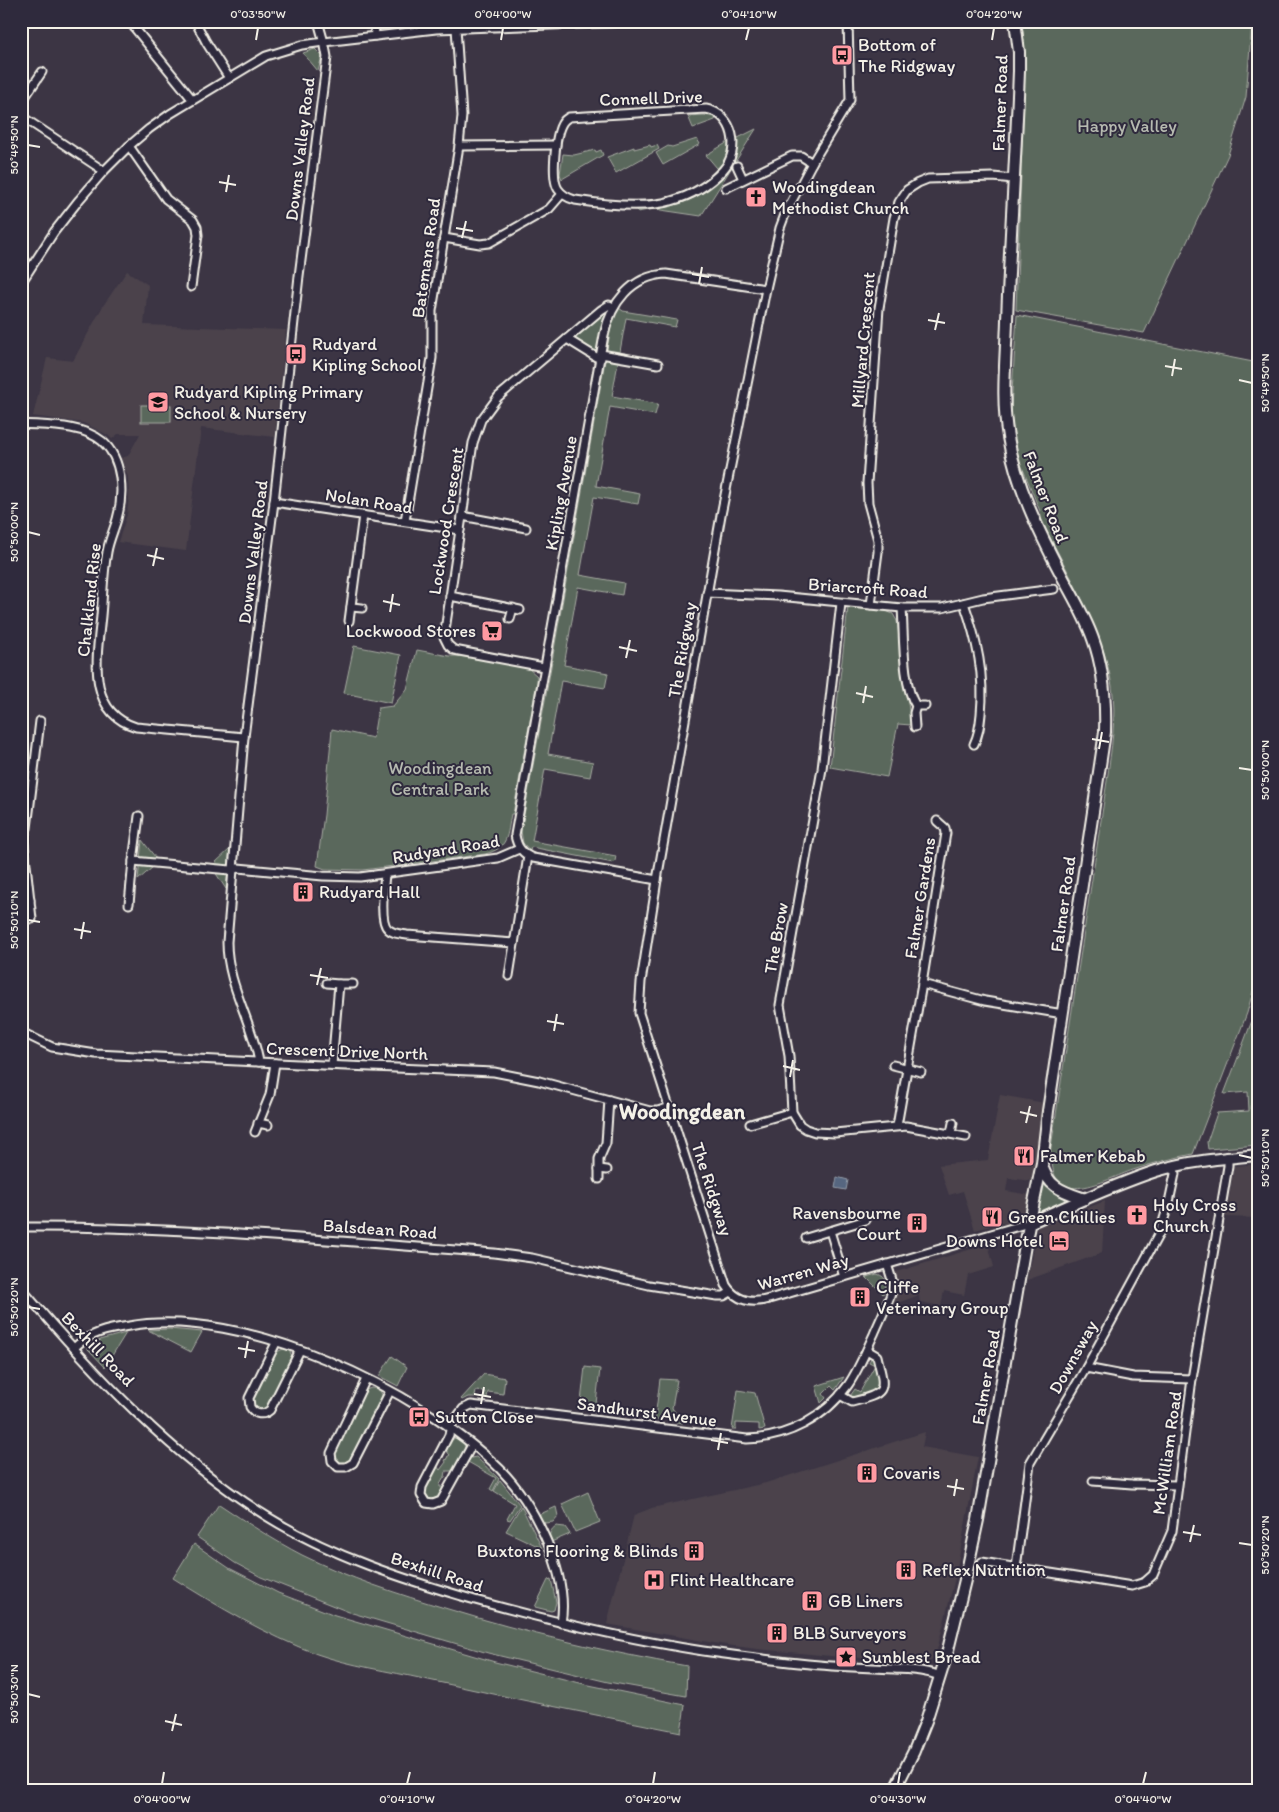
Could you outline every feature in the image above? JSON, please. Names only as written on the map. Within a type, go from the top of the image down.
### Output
[{"type":"main road","name":"Falmer Road","points":[[894,1791],[920,1737],[940,1676],[963,1588],[978,1520],[1029,1223],[1042,1163],[1106,716],[1101,666],[1090,630],[1049,550],[1026,498],[1012,458],[1008,438],[1004,403],[1005,360],[1019,70],[1015,21]]},
{"type":"main road","points":[[1029,1223],[1130,1180],[1174,1167],[1258,1155]]},
{"type":"main road","points":[[1042,1163],[1045,1175],[1054,1186],[1062,1191],[1085,1199]]},
{"type":"street","points":[[129,21],[192,99]]},
{"type":"street","points":[[195,21],[229,78]]},
{"type":"street","name":"Downs Valley Road","points":[[259,1062],[229,967],[228,942],[244,737],[327,57],[318,21]]},
{"type":"street","points":[[374,21],[375,36]]},
{"type":"street","points":[[21,283],[54,232],[104,171],[129,146],[149,129],[192,99],[266,56],[295,47],[324,42],[456,28],[659,21]]},
{"type":"street","name":"The Ridgway","points":[[731,1292],[725,1281],[639,1013],[640,986],[707,593],[734,446],[766,289],[780,228],[786,212],[812,163],[850,100],[848,21]]},
{"type":"street","name":"Batemans Road","points":[[406,521],[432,358],[432,311],[459,146],[462,116],[456,28]]},
{"type":"street","points":[[21,102],[42,72]]},
{"type":"street","name":"Connell Drive","points":[[695,110],[711,110],[721,115],[729,124],[733,140],[730,159],[720,173],[696,191],[670,202],[644,205],[574,200],[562,194],[556,186],[554,175],[556,145],[563,122],[574,116],[695,110]]},
{"type":"street","points":[[21,116],[104,171]]},
{"type":"street","points":[[459,146],[556,145]]},
{"type":"street","points":[[129,146],[166,199],[193,220],[198,227],[191,287]]},
{"type":"street","points":[[726,188],[743,178],[792,156],[801,156],[812,163]]},
{"type":"street","points":[[737,166],[743,178]]},
{"type":"street","name":"Millyard Crescent","points":[[871,605],[878,540],[868,503],[867,483],[876,329],[887,256],[898,202],[907,190],[928,179],[1014,178]]},
{"type":"street","points":[[444,238],[480,244],[489,243],[549,209],[562,194]]},
{"type":"street","name":"Kipling Avenue","points":[[519,848],[516,831],[544,667],[607,324],[613,307],[635,283],[660,274],[766,289]]},
{"type":"street","name":"Lockwood Crescent","points":[[544,667],[470,653],[450,647],[444,636],[473,443],[478,425],[498,397],[609,305],[613,307]]},
{"type":"street","points":[[567,339],[596,357],[601,356],[658,364]]},
{"type":"street","name":"Chalkland Rise","points":[[21,424],[71,429],[92,435],[107,446],[117,464],[121,498],[106,560],[97,664],[100,688],[109,709],[120,720],[136,727],[244,737]]},
{"type":"street","name":"Nolan Road","points":[[274,502],[460,530]]},
{"type":"street","points":[[349,621],[362,515]]},
{"type":"street","points":[[462,516],[526,528]]},
{"type":"street","name":"Briarcroft Road","points":[[707,593],[778,596],[902,608],[942,608],[983,598],[1054,589]]},
{"type":"street","points":[[450,596],[517,609],[510,619]]},
{"type":"street","name":"The Brow","points":[[792,1112],[789,1056],[780,1005],[822,769],[841,603]]},
{"type":"street","points":[[964,604],[978,650],[982,678],[983,696],[979,735],[974,744]]},
{"type":"street","points":[[351,607],[362,608]]},
{"type":"street","points":[[902,608],[903,647],[910,697],[916,706],[914,713],[915,727]]},
{"type":"street","points":[[916,706],[925,706]]},
{"type":"street","points":[[32,919],[22,837],[27,828],[40,722]]},
{"type":"street","points":[[130,904],[139,816]]},
{"type":"street","name":"Falmer Gardens","points":[[897,1126],[946,831],[944,826],[937,821]]},
{"type":"street","name":"Rudyard Road","points":[[133,861],[360,877],[498,858],[519,848],[528,856]]},
{"type":"street","points":[[509,976],[528,856],[657,880]]},
{"type":"street","points":[[385,874],[384,921],[387,928],[393,932],[514,943]]},
{"type":"street","points":[[21,901],[30,900]]},
{"type":"street","points":[[327,983],[353,984]]},
{"type":"street","points":[[332,1065],[339,984]]},
{"type":"street","name":"Falmer Gardens","points":[[922,984],[985,1001],[1063,1014]]},
{"type":"street","name":"Crescent Drive North","points":[[21,1032],[49,1046],[73,1052],[494,1072],[539,1081],[650,1111],[670,1108]]},
{"type":"street","points":[[255,1132],[270,1095],[275,1063]]},
{"type":"street","points":[[894,1065],[921,1072]]},
{"type":"street","points":[[599,1179],[599,1159],[606,1143],[609,1100]]},
{"type":"street","points":[[750,1124],[792,1112],[800,1125],[806,1130],[815,1132],[835,1133],[906,1126],[966,1136]]},
{"type":"street","points":[[258,1123],[268,1125]]},
{"type":"street","points":[[951,1133],[953,1123]]},
{"type":"street","name":"McWilliam Road","points":[[982,1562],[1132,1586],[1145,1582],[1154,1572],[1170,1536],[1192,1379],[1228,1158]]},
{"type":"street","name":"Downsway","points":[[1016,1568],[1030,1463],[1086,1368],[1160,1232],[1169,1202],[1175,1174],[1174,1167]]},
{"type":"street","points":[[599,1169],[607,1170]]},
{"type":"street","points":[[21,1216],[22,1227]]},
{"type":"street","points":[[806,1238],[866,1220]]},
{"type":"street","name":"Warren Way","points":[[731,1292],[745,1300],[762,1301],[1029,1223]]},
{"type":"street","name":"Balsdean Road","points":[[22,1227],[74,1227],[221,1233],[500,1254],[532,1258],[674,1290],[717,1296],[724,1296],[731,1292]]},
{"type":"street","points":[[830,1232],[844,1276]]},
{"type":"street","name":"Sandhurst Avenue","points":[[472,1445],[441,1501],[435,1504],[426,1503],[421,1495],[421,1488],[449,1435],[450,1428],[463,1409],[474,1404],[672,1431],[747,1439],[762,1438],[786,1432],[821,1414],[840,1395],[857,1371],[893,1289],[887,1264]]},
{"type":"street","name":"Bexhill Road","points":[[21,1288],[74,1348],[144,1418],[197,1466],[243,1501],[288,1529],[328,1549],[409,1580],[561,1623],[654,1643],[749,1657],[829,1666],[922,1671],[940,1676]]},
{"type":"street","points":[[74,1348],[83,1339],[93,1334],[120,1327],[158,1322],[212,1326],[245,1333],[300,1350],[366,1378],[421,1408],[472,1445],[502,1471],[518,1491],[535,1518],[557,1571],[562,1598],[561,1623]]},
{"type":"street","points":[[276,1342],[250,1398],[250,1407],[256,1414],[263,1414],[270,1410],[300,1350]]},
{"type":"street","points":[[840,1395],[852,1402],[876,1395],[882,1389],[877,1356],[867,1350]]},
{"type":"street","points":[[1086,1368],[1133,1377],[1192,1379]]},
{"type":"street","points":[[366,1378],[332,1451],[332,1461],[338,1467],[346,1467],[353,1462],[390,1391]]},
{"type":"street","points":[[1093,1481],[1132,1484],[1178,1484]]},
{"type":"shaded area","name":"Rudyard Kipling Primary School & Nursery","points":[[127,271],[148,285],[144,325],[286,330],[275,437],[201,428],[186,551],[118,542],[127,515],[129,497],[128,477],[121,458],[128,456],[140,434],[118,434],[112,439],[84,423],[33,416],[47,358],[73,361],[103,306]]},
{"type":"shaded area","points":[[1000,1095],[1045,1103],[1033,1181],[1008,1178],[1006,1191],[1030,1195],[1027,1213],[1022,1220],[1006,1225],[1002,1223],[975,1230],[963,1191],[949,1195],[939,1165],[988,1160]]},
{"type":"shaded area","points":[[1258,1164],[1258,1218],[1226,1217],[1234,1166]]},
{"type":"shaded area","points":[[1105,1201],[1102,1253],[1027,1280],[1038,1227]]},
{"type":"shaded area","points":[[988,1244],[994,1267],[968,1275],[964,1295],[944,1291],[941,1306],[920,1302],[919,1295],[895,1304],[889,1303],[893,1273]]},
{"type":"shaded area","points":[[925,1432],[922,1447],[978,1457],[955,1578],[935,1658],[931,1661],[842,1657],[757,1649],[607,1624],[634,1515],[652,1508],[766,1483]]},
{"type":"green space","name":"Happy Valley","points":[[1022,21],[1252,21],[1246,97],[1228,155],[1144,333],[1016,310],[1024,92]]},
{"type":"green space","points":[[315,49],[322,56],[318,71],[303,53]]},
{"type":"green space","points":[[704,115],[716,117],[715,120],[693,128],[688,116]]},
{"type":"green space","points":[[756,129],[701,216],[654,209],[637,212],[635,207],[666,207],[679,204],[703,193],[722,175],[729,164],[734,152],[736,139]]},
{"type":"green space","points":[[697,139],[700,144],[663,165],[656,153],[668,146],[672,147]]},
{"type":"green space","points":[[730,141],[725,160],[714,175],[712,174],[717,168],[706,155]]},
{"type":"green space","points":[[650,145],[651,147],[657,145],[659,149],[616,173],[607,157],[634,147],[634,149]]},
{"type":"green space","points":[[595,150],[596,152],[601,150],[603,155],[562,179],[560,174],[563,154],[574,155]]},
{"type":"green space","points":[[613,307],[601,358],[567,339],[601,310]]},
{"type":"green space","points":[[619,308],[623,311],[677,320],[675,327],[626,318],[612,396],[658,404],[655,415],[610,407],[596,486],[640,494],[638,504],[594,497],[580,575],[624,583],[622,595],[578,587],[564,665],[608,673],[605,688],[561,681],[548,754],[593,762],[590,777],[545,769],[532,841],[616,856],[613,863],[531,847],[530,851],[523,843],[521,831],[612,321]]},
{"type":"green space","points":[[1017,315],[1258,363],[1258,973],[1247,1013],[1193,1154],[1148,1165],[1082,1187],[1070,1187],[1060,1183],[1054,1172],[1052,1155],[1050,1154],[1107,781],[1114,710],[1112,686],[1101,643],[1073,581],[1042,521],[1040,511],[1016,452],[1010,422]]},
{"type":"green space","points":[[141,405],[171,405],[171,422],[141,422]]},
{"type":"green space","points":[[848,607],[886,611],[893,614],[897,621],[911,725],[898,724],[887,777],[830,767]]},
{"type":"green space","points":[[354,646],[401,655],[391,703],[344,693]]},
{"type":"green space","name":"Woodingdean Central Park","points":[[417,650],[528,668],[537,676],[513,814],[511,814],[506,840],[499,848],[485,854],[363,870],[325,869],[317,866],[332,729],[373,738],[378,708],[393,706],[407,689]]},
{"type":"green space","points":[[142,840],[155,857],[153,867],[138,880]]},
{"type":"green space","points":[[230,849],[226,889],[215,872],[215,863]]},
{"type":"green space","points":[[1253,1018],[1258,1018],[1258,1145],[1208,1149],[1207,1142],[1217,1113],[1249,1111],[1248,1092],[1224,1094]]},
{"type":"green space","points":[[1043,1180],[1053,1191],[1068,1199],[1043,1213],[1036,1214]]},
{"type":"green space","points":[[877,1274],[881,1275],[886,1282],[883,1294],[866,1277]]},
{"type":"green space","points":[[169,1329],[202,1332],[191,1352],[148,1330]]},
{"type":"green space","points":[[126,1333],[105,1367],[88,1349],[89,1345],[103,1339]]},
{"type":"green space","points":[[283,1349],[289,1350],[293,1358],[267,1409],[258,1410],[253,1405],[253,1399],[277,1352]]},
{"type":"green space","points":[[873,1355],[881,1381],[878,1391],[854,1400],[848,1399],[855,1389],[860,1392],[875,1365],[869,1362]]},
{"type":"green space","points":[[392,1356],[407,1367],[398,1386],[379,1376]]},
{"type":"green space","points":[[585,1367],[600,1369],[595,1412],[593,1411],[593,1406],[583,1404],[582,1410],[580,1410]]},
{"type":"green space","points":[[484,1374],[505,1378],[503,1394],[488,1392],[487,1398],[485,1398],[485,1392],[476,1391],[475,1397],[468,1397],[462,1400],[461,1399]]},
{"type":"green space","points":[[844,1377],[835,1390],[831,1386],[823,1394],[826,1398],[821,1403],[816,1386]]},
{"type":"green space","points":[[660,1379],[677,1380],[672,1408],[683,1423],[671,1421],[672,1415],[663,1414],[662,1420],[655,1419]]},
{"type":"green space","points":[[371,1388],[381,1392],[381,1403],[349,1463],[346,1465],[338,1464],[333,1458],[335,1451],[366,1390]]},
{"type":"green space","points":[[738,1390],[755,1393],[765,1429],[759,1430],[759,1424],[736,1423],[736,1429],[732,1429]]},
{"type":"green space","points":[[455,1438],[464,1443],[464,1454],[455,1471],[446,1471],[445,1477],[440,1484],[440,1487],[447,1487],[442,1495],[436,1500],[430,1501],[424,1494],[425,1488],[435,1467],[437,1466],[440,1470],[446,1462],[445,1460],[448,1459],[447,1457],[450,1455],[445,1449],[450,1441]]},
{"type":"green space","points":[[476,1457],[499,1479],[493,1491],[490,1489],[496,1478],[468,1462],[471,1458]]},
{"type":"green space","points":[[500,1480],[520,1505],[510,1520],[507,1519],[515,1504],[494,1491]]},
{"type":"green space","points":[[588,1492],[600,1522],[575,1532],[562,1504]]},
{"type":"green space","points":[[219,1504],[302,1555],[374,1585],[477,1618],[537,1634],[626,1655],[687,1666],[686,1696],[608,1682],[488,1653],[349,1612],[261,1577],[235,1563],[197,1537]]},
{"type":"green space","points":[[521,1506],[542,1548],[506,1531]]},
{"type":"green space","points":[[556,1507],[558,1516],[553,1522],[545,1523],[540,1520],[538,1515]]},
{"type":"green space","points":[[556,1526],[565,1527],[570,1534],[551,1542],[550,1533]]},
{"type":"green space","points":[[194,1544],[229,1568],[278,1593],[335,1615],[495,1662],[584,1684],[685,1705],[681,1732],[370,1668],[317,1654],[243,1620],[173,1578]]},
{"type":"green space","points":[[551,1579],[556,1602],[554,1610],[535,1607],[548,1580]]},
{"type":"water","points":[[837,1177],[848,1180],[846,1190],[835,1188]]},
{"type":"place","name":"Bottom of The Ridgway","points":[[842,55]]},
{"type":"place","name":"Woodingdean Methodist Church","points":[[756,197]]},
{"type":"place","name":"Rudyard Kipling School","points":[[296,354]]},
{"type":"place","name":"Rudyard Kipling Primary School & Nursery","points":[[158,402]]},
{"type":"place","name":"Lockwood Stores","points":[[492,631]]},
{"type":"place","name":"Rudyard Hall","points":[[303,892]]},
{"type":"place","name":"Falmer Kebab","points":[[1024,1156]]},
{"type":"place","name":"Holy Cross Church","points":[[1137,1215]]},
{"type":"place","name":"Green Chillies","points":[[992,1217]]},
{"type":"place","name":"Ravensbourne Court","points":[[917,1223]]},
{"type":"place","name":"Downs Hotel","points":[[1059,1241]]},
{"type":"place","name":"Cliffe Veterinary Group","points":[[860,1297]]},
{"type":"place","name":"Sutton Close","points":[[419,1417]]},
{"type":"place","name":"Covaris","points":[[867,1473]]},
{"type":"place","name":"Buxtons Flooring & Blinds","points":[[694,1551]]},
{"type":"place","name":"Reflex Nutrition","points":[[906,1570]]},
{"type":"place","name":"Flint Healthcare","points":[[654,1580]]},
{"type":"place","name":"GB Liners","points":[[812,1601]]},
{"type":"place","name":"BLB Surveyors","points":[[777,1633]]},
{"type":"place","name":"Sunblest Bread","points":[[846,1657]]},
{"type":"district","name":"Woodingdean","points":[[682,1111]]}]
